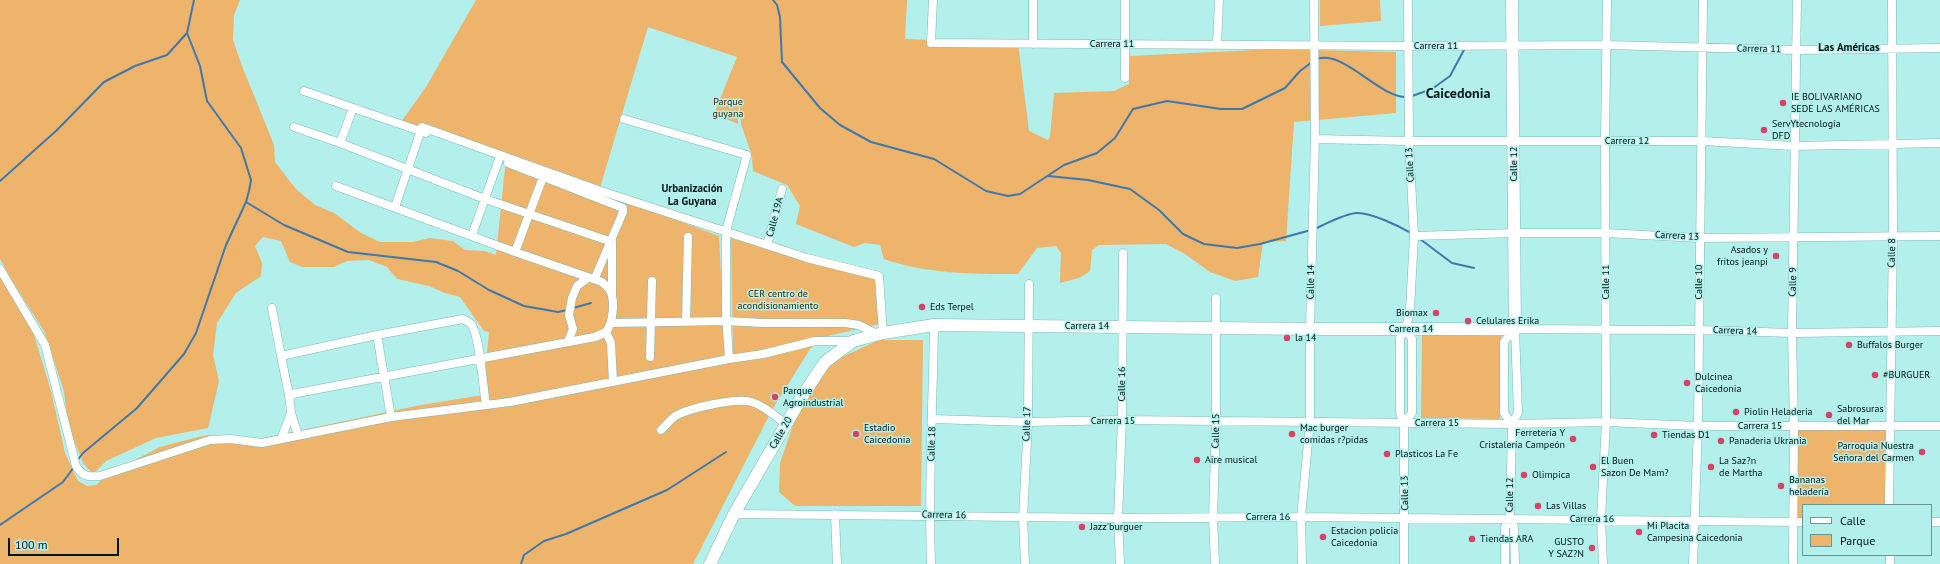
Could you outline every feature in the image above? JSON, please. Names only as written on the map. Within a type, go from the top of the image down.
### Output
[{"type":"main road","name":"Calle 12","points":[[1512,0],[1515,329]]},
{"type":"main road","name":"Carrera 14","points":[[880,333],[934,324],[1310,329],[1515,329]]},
{"type":"main road","name":"Calle 20","points":[[710,564],[734,514],[786,424],[825,362],[853,342],[880,333]]},
{"type":"street","name":"Carrera 11","points":[[933,0],[931,43],[1408,46],[1606,45],[1797,50],[1940,48]]},
{"type":"street","points":[[1032,44],[1033,0]]},
{"type":"street","points":[[1125,0],[1126,78]]},
{"type":"street","points":[[1217,45],[1219,0]]},
{"type":"street","name":"Calle 14","points":[[1302,564],[1301,517],[1310,421],[1310,329],[1315,139],[1314,0]]},
{"type":"street","name":"Calle 13","points":[[1404,564],[1404,423],[1400,413],[1400,338],[1406,329],[1410,310],[1414,236],[1409,141],[1408,0]]},
{"type":"street","name":"Calle 11","points":[[1603,564],[1601,519],[1606,422],[1605,141],[1607,0]]},
{"type":"street","name":"Calle 10","points":[[1693,564],[1698,426],[1699,238],[1702,141],[1702,0]]},
{"type":"street","name":"Calle 9","points":[[1793,564],[1794,425],[1792,333],[1794,146],[1797,50],[1796,0]]},
{"type":"street","name":"Calle 8","points":[[1890,504],[1889,426],[1893,236],[1891,143],[1892,0]]},
{"type":"street","points":[[304,91],[499,159],[623,208],[623,212],[612,242],[591,278],[577,286]]},
{"type":"street","points":[[340,143],[352,108]]},
{"type":"street","points":[[624,119],[747,155],[726,231],[726,322],[729,359]]},
{"type":"street","points":[[294,127],[340,143],[485,199],[612,242]]},
{"type":"street","points":[[395,207],[422,127],[598,190],[807,258],[880,276],[880,333],[859,325],[845,323],[611,323]]},
{"type":"street","name":"Carrera 12","points":[[1315,139],[1409,141],[1702,141],[1794,146],[1940,142]]},
{"type":"street","points":[[472,235],[499,159]]},
{"type":"street","points":[[515,252],[543,177]]},
{"type":"street","points":[[336,186],[515,252],[591,278],[609,289],[612,296]]},
{"type":"street","name":"Calle 19A","points":[[767,244],[782,189]]},
{"type":"street","name":"Carrera 13","points":[[1414,236],[1514,233],[1606,233],[1699,238],[1940,236]]},
{"type":"street","points":[[686,322],[688,237]]},
{"type":"street","points":[[289,395],[585,338],[606,332],[611,323],[612,242]]},
{"type":"street","name":"Calle 16","points":[[1120,564],[1118,518],[1122,420],[1123,253]]},
{"type":"street","points":[[0,269],[44,345],[76,466],[83,476],[100,476],[210,440],[230,439],[262,443],[391,417],[486,405],[613,382],[729,359],[763,354],[815,341],[853,342]]},
{"type":"street","points":[[568,341],[573,329],[570,307],[577,286],[574,273]]},
{"type":"street","points":[[650,357],[652,281]]},
{"type":"street","name":"Calle 17","points":[[1025,564],[1023,517],[1028,422],[1029,284]]},
{"type":"street","name":"Calle 15","points":[[1215,564],[1213,517],[1216,422],[1216,298]]},
{"type":"street","points":[[272,308],[289,395],[291,413],[298,435]]},
{"type":"street","points":[[281,356],[377,335],[463,319],[471,324],[477,335],[486,405]]},
{"type":"street","name":"Calle 18","points":[[931,564],[929,515],[933,419],[934,324]]},
{"type":"street","points":[[573,329],[585,338]]},
{"type":"street","name":"Calle 13","points":[[1404,423],[1412,413],[1412,339],[1406,329]]},
{"type":"street","name":"Carrera 14","points":[[1515,329],[1699,330],[1792,333],[1891,331],[1940,332]]},
{"type":"street","name":"Calle 12","points":[[1512,424],[1504,413],[1504,342],[1515,329]]},
{"type":"street","name":"Calle 12","points":[[1515,329],[1518,413],[1512,424],[1510,519],[1514,527],[1515,564]]},
{"type":"street","points":[[606,332],[611,343],[613,382]]},
{"type":"street","points":[[377,335],[391,417]]},
{"type":"street","points":[[661,430],[676,415],[721,402],[740,400],[752,402],[764,408],[786,424]]},
{"type":"street","points":[[281,439],[291,413]]},
{"type":"street","name":"Carrera 15","points":[[933,419],[1028,422],[1122,420],[1512,424],[1606,422],[1698,426],[1940,426]]},
{"type":"street","name":"Carrera 16","points":[[734,514],[1118,518],[1301,517],[1601,519],[1802,522]]},
{"type":"street","points":[[835,514],[837,564]]},
{"type":"street","name":"Calle 12","points":[[1505,564],[1505,527],[1510,519]]},
{"type":"green space","points":[[0,0],[240,0],[234,15],[233,40],[274,145],[275,162],[296,189],[315,205],[334,213],[361,233],[380,242],[413,242],[429,238],[453,241],[465,250],[485,251],[496,255],[506,159],[401,122],[426,87],[476,0],[907,0],[905,39],[1018,43],[1029,131],[1048,140],[1050,137],[1054,93],[1114,91],[1129,84],[1130,56],[1277,49],[1396,52],[1396,113],[1294,122],[1286,241],[1263,242],[1258,277],[1235,281],[1210,272],[1185,254],[1166,244],[1099,245],[1092,250],[1090,271],[1079,278],[1060,283],[1061,253],[1056,246],[1037,248],[1018,274],[950,272],[917,268],[884,259],[880,245],[865,243],[854,247],[796,224],[800,206],[787,185],[753,171],[752,156],[741,124],[739,96],[738,124],[714,114],[737,57],[648,27],[599,191],[719,236],[725,352],[733,351],[731,238],[805,261],[877,277],[880,324],[823,337],[810,349],[772,410],[693,564],[0,564],[0,273],[32,328],[51,391],[65,453],[78,481],[87,486],[96,485],[110,473],[160,447],[198,437],[208,435],[254,440],[421,405],[483,395],[489,332],[484,331],[460,297],[445,293],[429,286],[397,279],[387,267],[369,260],[347,261],[334,267],[302,267],[290,262],[281,241],[263,237],[255,246],[262,263],[261,276],[236,293],[217,323],[213,355],[219,381],[208,428],[156,438],[106,461],[93,474],[83,463],[68,425],[64,391],[44,331],[0,259]]},
{"type":"green space","points":[[1320,0],[1380,0],[1381,21],[1320,26]]},
{"type":"green space","points":[[1422,335],[1501,336],[1500,419],[1421,418]]},
{"type":"green space","name":"Estadio Caicedonia","points":[[879,340],[923,340],[921,506],[795,506],[779,492],[780,463],[800,405],[829,363]]},
{"type":"green space","points":[[1794,425],[1889,426],[1889,504],[1802,504],[1802,522],[1794,522]]},
{"type":"waterway","points":[[77,461],[83,453],[137,408],[184,354],[196,333],[226,245],[246,202],[249,191],[251,180],[241,148],[207,101],[200,66],[187,33],[194,0]]},
{"type":"waterway","points":[[773,0],[777,5],[780,17],[782,62],[820,108],[840,125],[871,142],[934,159],[986,191],[1008,196],[1020,194],[1064,165],[1097,153],[1115,138],[1133,109],[1167,101],[1221,109],[1242,109],[1285,88],[1300,71],[1312,62]]},
{"type":"waterway","points":[[0,181],[57,130],[104,82],[135,66],[167,55],[187,33]]},
{"type":"waterway","points":[[1412,96],[1432,89],[1450,76],[1465,48]]},
{"type":"waterway","points":[[1317,59],[1327,58],[1338,61],[1383,89],[1405,97]]},
{"type":"waterway","points":[[1048,176],[1088,180],[1130,189],[1159,210],[1183,234],[1204,244],[1237,248],[1260,244],[1311,230]]},
{"type":"waterway","points":[[246,202],[284,225],[348,252],[436,262],[458,271],[489,290],[524,306],[558,312],[567,310]]},
{"type":"waterway","points":[[1315,229],[1340,217],[1362,213],[1392,223],[1411,233]]},
{"type":"waterway","points":[[1420,239],[1452,263],[1474,268]]},
{"type":"waterway","points":[[573,308],[591,303]]},
{"type":"waterway","points":[[521,564],[524,555],[544,541],[566,534],[667,490],[726,452]]},
{"type":"waterway","points":[[0,525],[63,482],[74,467]]},
{"type":"place","name":"IE BOLIVARIANO SEDE LAS AMÉRICAS","points":[[1783,103]]},
{"type":"place","name":"ServYtecnología DFD","points":[[1764,130]]},
{"type":"place","name":"Asados y fritos jeanpi","points":[[1776,256]]},
{"type":"place","name":"Eds Terpel","points":[[922,307]]},
{"type":"place","name":"Biomax","points":[[1436,313]]},
{"type":"place","name":"Celulares Erika","points":[[1468,321]]},
{"type":"place","name":"la 14","points":[[1287,338]]},
{"type":"place","name":"Buffalos Burger","points":[[1849,345]]},
{"type":"place","name":"#BURGUER","points":[[1875,375]]},
{"type":"place","name":"Dulcinea Caicedonia","points":[[1687,383]]},
{"type":"place","name":"Parque Agroindustrial","points":[[775,397]]},
{"type":"place","name":"Piolin Heladeria","points":[[1736,412]]},
{"type":"place","name":"Sabrosuras del Mar","points":[[1829,415]]},
{"type":"place","name":"Estadio Caicedonia","points":[[856,434]]},
{"type":"place","name":"Mac burger comidas r?pidas","points":[[1292,434]]},
{"type":"place","name":"Tiendas D1","points":[[1654,435]]},
{"type":"place","name":"Ferretería Y Cristalería Campeón","points":[[1573,439]]},
{"type":"place","name":"Panaderia Ukrania","points":[[1721,441]]},
{"type":"place","name":"Parroquia Nuestra Señora del Carmen","points":[[1922,452]]},
{"type":"place","name":"Plasticos La Fe","points":[[1387,454]]},
{"type":"place","name":"Aire musical","points":[[1197,460]]},
{"type":"place","name":"El Buen Sazon De Mam?","points":[[1593,467]]},
{"type":"place","name":"La Saz?n de Martha","points":[[1711,467]]},
{"type":"place","name":"Olimpica","points":[[1524,475]]},
{"type":"place","name":"Bananas heladería","points":[[1781,486]]},
{"type":"place","name":"Las Villas","points":[[1538,506]]},
{"type":"place","name":"Jazz'burguer","points":[[1082,527]]},
{"type":"place","name":"Mi Placita Campesina Caicedonia","points":[[1639,532]]},
{"type":"place","name":"Estacion policia Caicedonia","points":[[1323,537]]},
{"type":"place","name":"Tiendas ARA","points":[[1472,539]]},
{"type":"place","name":"GUSTO Y SAZ?N","points":[[1592,548]]},
{"type":"district","name":"Las Américas","points":[[1849,48]]},
{"type":"district","name":"Caicedonia","points":[[1458,94]]},
{"type":"district","name":"Urbanización La Guyana","points":[[692,195]]},
{"type":"park label","name":"Parque guyana","points":[[728,108]]},
{"type":"park label","name":"CER centro de acondisionamiento","points":[[778,300]]}]
